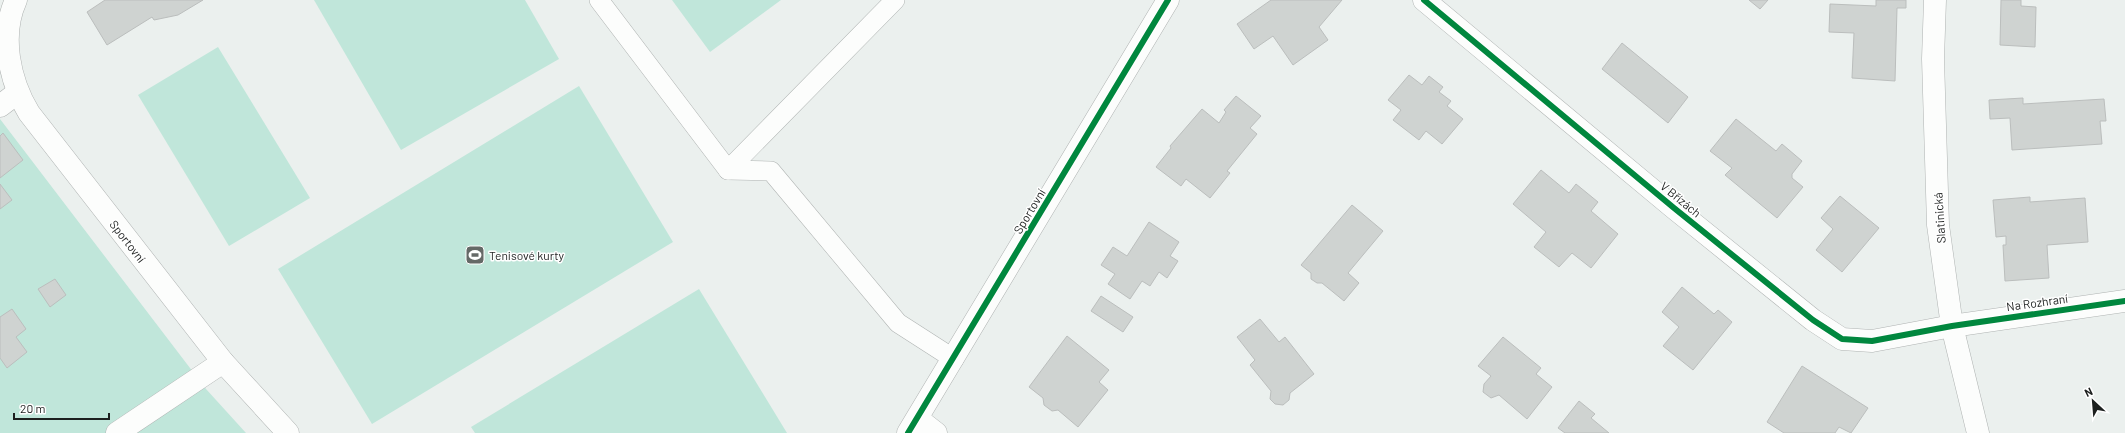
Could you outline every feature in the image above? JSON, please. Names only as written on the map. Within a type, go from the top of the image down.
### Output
[{"type":"street","points":[[2,29],[7,15],[16,0]]},
{"type":"street","name":"Sportovní","points":[[913,426],[1168,0]]},
{"type":"street","name":"V Břízách","points":[[1424,0],[1692,222],[1813,320],[1842,339],[1872,341],[1952,326]]},
{"type":"street","name":"Slatinická","points":[[1935,0],[1933,59],[1938,225],[1952,326],[1978,433]]},
{"type":"street","name":"Sportovní","points":[[2,29],[7,64],[17,93],[29,113],[223,362],[288,433]]},
{"type":"street","points":[[0,106],[17,93]]},
{"type":"street","name":"Na Rozhraní","points":[[1952,326],[2125,301]]},
{"type":"street","points":[[117,433],[223,362]]},
{"type":"street","points":[[913,426],[936,433]]},
{"type":"lane","points":[[599,0],[728,170]]},
{"type":"lane","points":[[728,170],[895,0]]},
{"type":"lane","points":[[728,170],[771,171],[898,323],[954,359]]},
{"type":"green space","points":[[314,0],[525,0],[559,59],[401,150]]},
{"type":"green space","points":[[672,0],[781,0],[710,52]]},
{"type":"green space","points":[[218,47],[310,198],[229,246],[138,95]]},
{"type":"green space","name":"Tenisové kurty","points":[[579,86],[673,242],[372,424],[278,269]]},
{"type":"green space","points":[[0,119],[206,389],[246,433],[0,433]]},
{"type":"green space","points":[[699,289],[787,433],[475,433],[471,427]]},
{"type":"building","points":[[105,0],[203,0],[178,15],[154,20],[152,17],[107,45],[87,12]]},
{"type":"building","points":[[1271,0],[1342,0],[1319,27],[1328,40],[1293,65],[1273,36],[1254,49],[1237,24]]},
{"type":"building","points":[[1749,0],[1768,0],[1760,9]]},
{"type":"building","points":[[1876,0],[1906,0],[1906,8],[1897,8],[1895,81],[1852,78],[1854,33],[1829,32],[1830,4],[1876,6]]},
{"type":"building","points":[[2001,0],[2021,0],[2021,6],[2036,7],[2035,47],[2000,45]]},
{"type":"building","points":[[1622,43],[1688,97],[1668,123],[1602,69]]},
{"type":"building","points":[[1409,75],[1422,85],[1429,76],[1443,87],[1439,92],[1451,101],[1447,106],[1463,119],[1442,144],[1426,131],[1419,140],[1393,120],[1401,110],[1388,100]]},
{"type":"building","points":[[1236,96],[1261,116],[1250,128],[1257,134],[1227,171],[1230,173],[1210,198],[1186,179],[1181,186],[1156,167],[1171,148],[1170,146],[1202,109],[1219,123],[1226,112],[1224,110]]},
{"type":"building","points":[[2023,98],[2023,104],[2104,99],[2106,121],[2100,121],[2102,144],[2012,150],[2010,118],[1990,119],[1989,100]]},
{"type":"building","points":[[1736,119],[1776,151],[1782,144],[1802,161],[1792,174],[1792,178],[1803,187],[1777,218],[1725,175],[1732,168],[1710,151]]},
{"type":"building","points":[[3,133],[23,160],[0,178],[0,136]]},
{"type":"building","points":[[1541,170],[1569,193],[1576,184],[1598,202],[1591,211],[1618,234],[1591,268],[1572,253],[1559,267],[1534,247],[1546,232],[1513,204]]},
{"type":"building","points":[[0,184],[12,200],[0,209]]},
{"type":"building","points":[[1840,196],[1879,228],[1842,272],[1816,250],[1833,229],[1821,218]]},
{"type":"building","points":[[2030,197],[2030,202],[2085,198],[2088,242],[2047,245],[2049,278],[2005,281],[2003,245],[2006,245],[2006,236],[1996,237],[1993,200]]},
{"type":"building","points":[[1352,205],[1383,231],[1348,273],[1359,283],[1344,301],[1322,283],[1317,283],[1311,279],[1311,273],[1301,265]]},
{"type":"building","points":[[1149,222],[1179,242],[1170,256],[1178,261],[1167,278],[1159,272],[1150,286],[1142,281],[1130,299],[1108,284],[1115,274],[1101,265],[1113,247],[1127,256]]},
{"type":"building","points":[[55,279],[66,295],[50,307],[38,289]]},
{"type":"building","points":[[1682,287],[1714,314],[1718,310],[1732,322],[1693,370],[1663,346],[1679,327],[1662,312]]},
{"type":"building","points":[[1101,296],[1133,317],[1123,332],[1091,311]]},
{"type":"building","points":[[12,309],[26,329],[16,337],[27,352],[7,368],[0,358],[0,317]]},
{"type":"building","points":[[1260,319],[1279,342],[1285,337],[1314,374],[1290,393],[1289,400],[1283,405],[1275,404],[1270,399],[1271,391],[1250,365],[1255,360],[1237,337]]},
{"type":"building","points":[[1067,336],[1109,370],[1099,382],[1108,390],[1078,427],[1058,410],[1052,411],[1044,405],[1043,398],[1029,387]]},
{"type":"building","points":[[1503,337],[1541,368],[1536,374],[1552,387],[1527,419],[1499,395],[1491,398],[1483,392],[1484,384],[1491,376],[1478,366]]},
{"type":"building","points":[[1802,366],[1868,408],[1851,433],[1839,427],[1835,433],[1784,433],[1767,422]]},
{"type":"building","points":[[1579,401],[1595,414],[1591,418],[1609,433],[1565,433],[1558,428]]},
{"type":"cycle path","points":[[908,433],[1168,0]]},
{"type":"cycle path","points":[[1424,0],[1674,208],[1813,320],[1842,339],[1872,341],[1952,326],[2125,301]]},
{"type":"place","name":"Tenisové kurty","points":[[475,255]]}]
